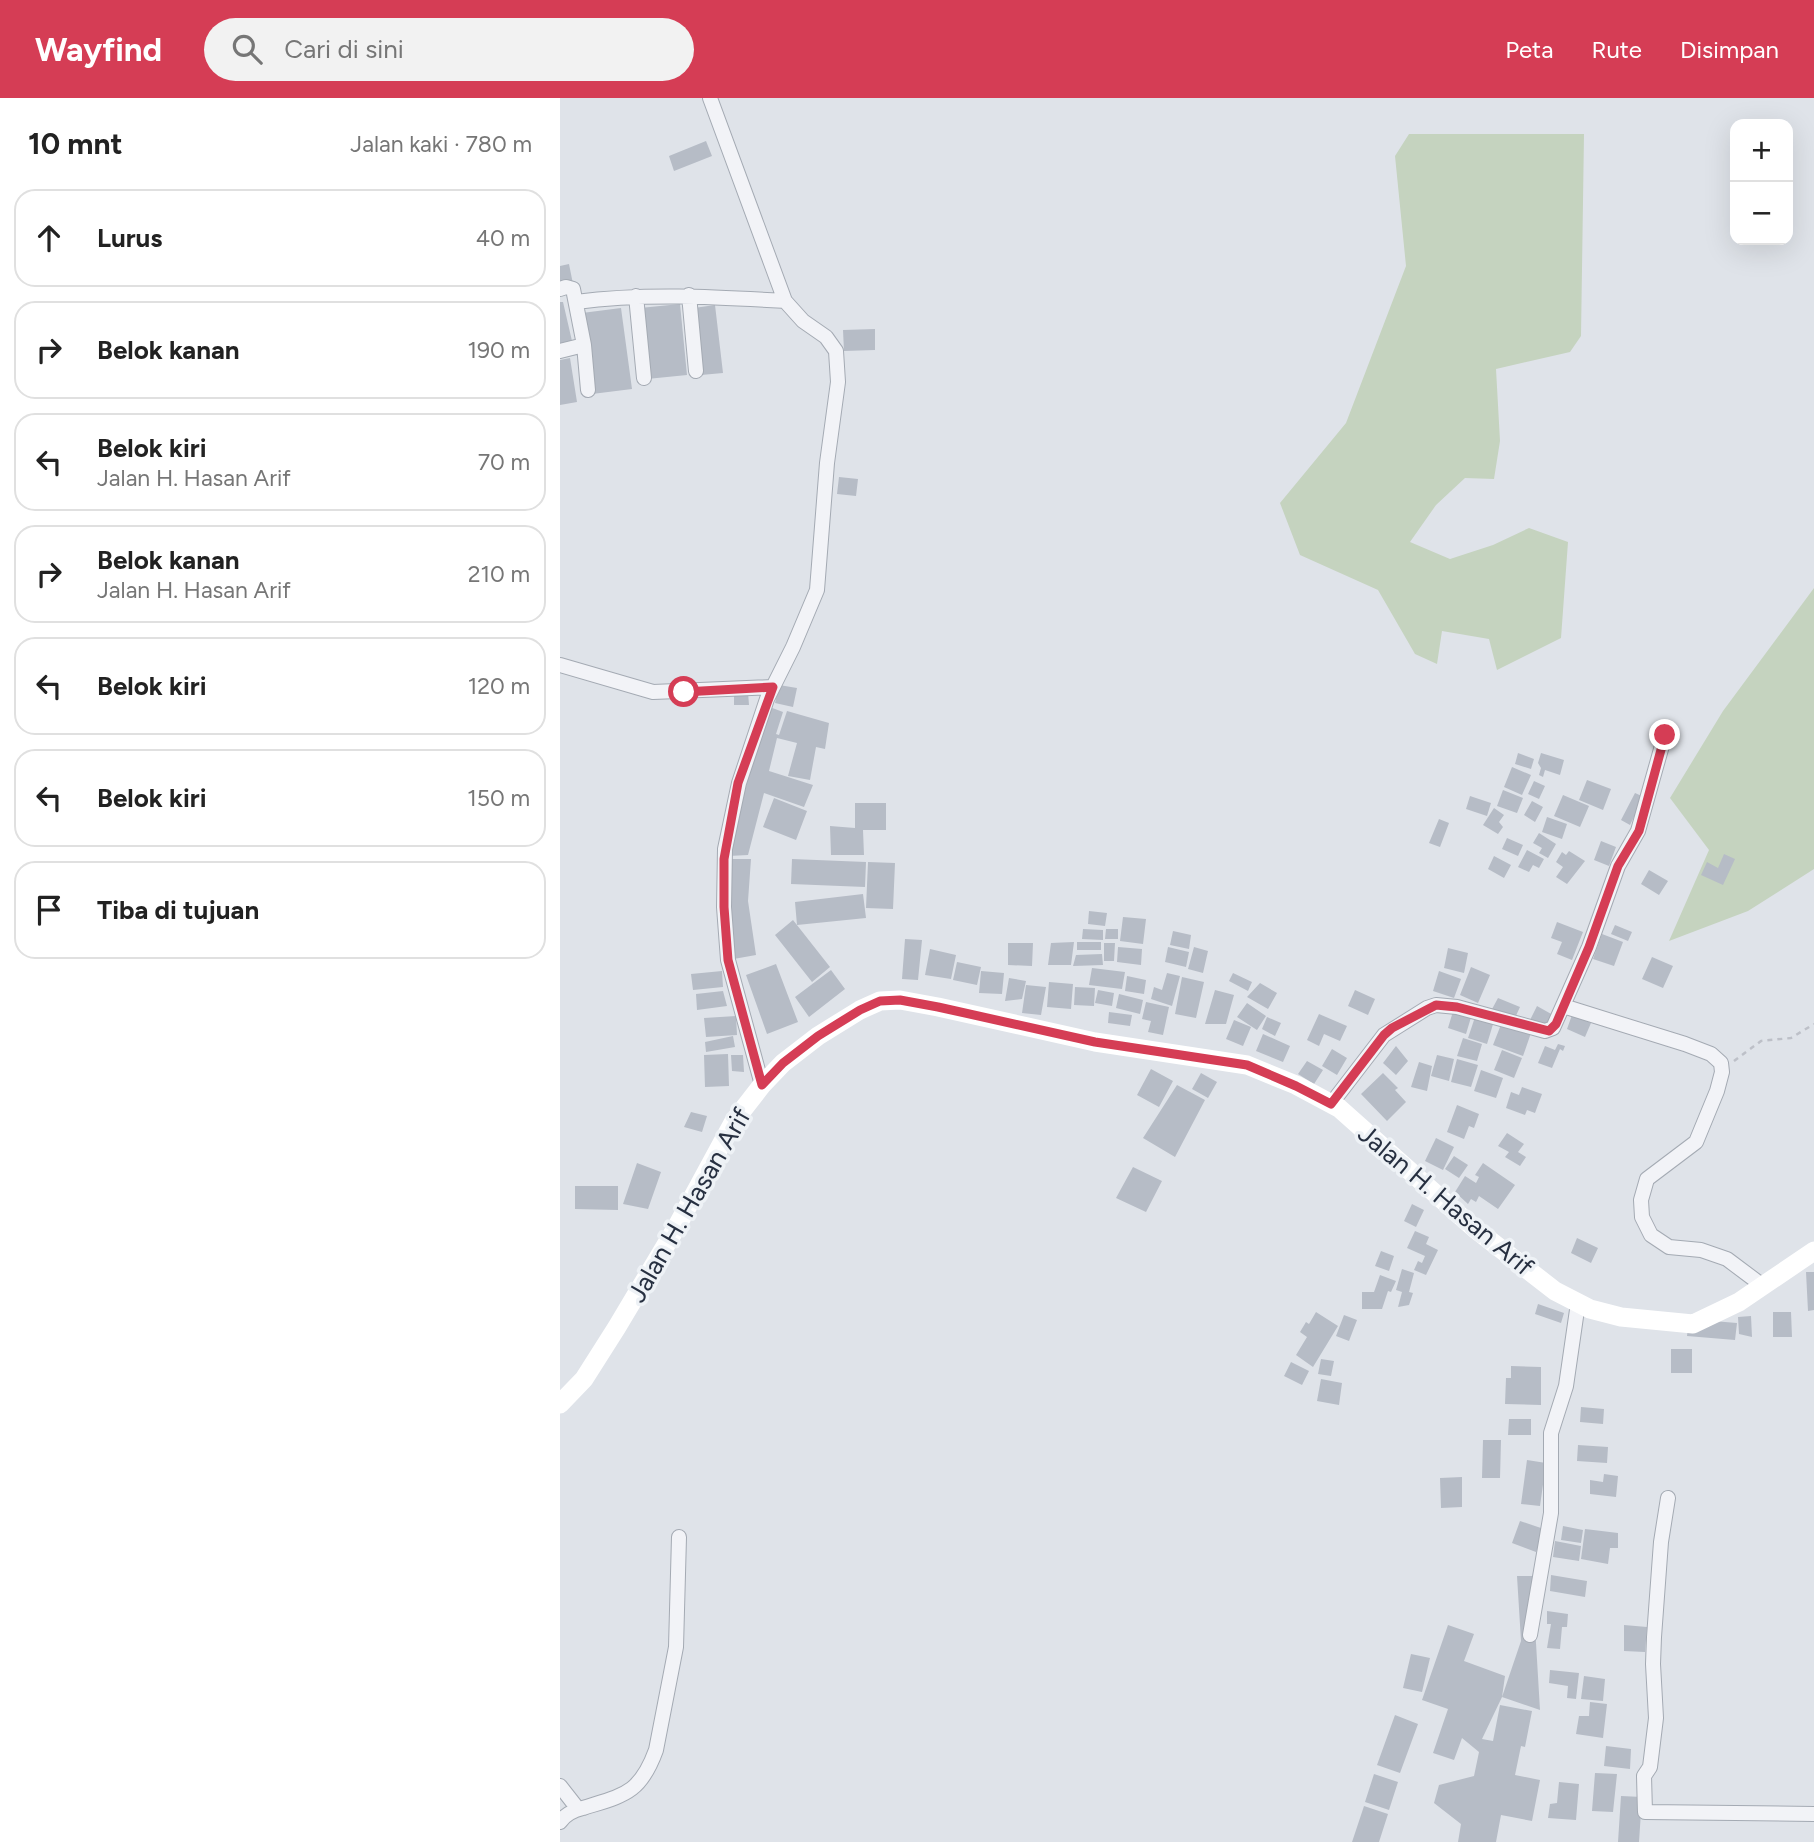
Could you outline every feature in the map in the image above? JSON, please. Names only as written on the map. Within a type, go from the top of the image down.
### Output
[{"type":"main road","name":"Jalan H. Hasan Arif","points":[[560,1404],[584,1379],[617,1328],[676,1228],[734,1121],[762,1085],[818,1036],[880,1001],[900,1000],[1095,1042],[1247,1065],[1296,1086],[1339,1108],[1474,1228],[1555,1291],[1590,1309],[1621,1317],[1693,1324],[1739,1302],[1814,1251]]},
{"type":"street","points":[[710,98],[785,301],[803,321],[827,337],[836,351],[838,382],[827,463],[817,590],[773,687],[738,783],[724,859],[728,960],[762,1085]]},
{"type":"street","points":[[560,289],[573,289],[584,345],[588,390]]},
{"type":"street","points":[[576,302],[636,296],[689,295],[785,301]]},
{"type":"street","points":[[689,295],[696,371]]},
{"type":"street","points":[[636,296],[644,378]]},
{"type":"street","points":[[560,351],[584,345]]},
{"type":"street","points":[[560,665],[569,665],[653,692],[773,687]]},
{"type":"street","points":[[1331,1104],[1384,1035],[1427,1008],[1436,1005],[1457,1007],[1545,1031],[1549,1031],[1556,1024],[1589,947],[1618,866],[1639,831],[1665,735]]},
{"type":"street","points":[[1563,1006],[1710,1054],[1721,1063],[1722,1072],[1717,1091],[1696,1142],[1647,1179],[1641,1200],[1642,1217],[1651,1235],[1669,1247],[1702,1250],[1727,1259],[1763,1286]]},
{"type":"street","points":[[1530,1635],[1551,1513],[1552,1433],[1564,1395],[1578,1303]]},
{"type":"street","points":[[1668,1498],[1661,1542],[1654,1637],[1656,1718],[1650,1767],[1644,1776],[1645,1812],[1814,1814]]},
{"type":"street","points":[[560,1822],[578,1810],[625,1794],[639,1783],[650,1766],[656,1750],[676,1647],[679,1537]]},
{"type":"street","points":[[560,1786],[578,1810]]},
{"type":"path","points":[[1722,1072],[1761,1041],[1791,1038],[1814,1024]]},
{"type":"green space","points":[[1409,134],[1584,134],[1581,336],[1570,352],[1496,369],[1500,441],[1494,479],[1465,478],[1436,505],[1410,542],[1450,559],[1493,545],[1529,528],[1568,542],[1561,638],[1497,670],[1489,639],[1442,631],[1437,664],[1415,654],[1378,590],[1300,555],[1280,503],[1346,423],[1406,266],[1395,156]]},
{"type":"green space","points":[[1814,588],[1814,869],[1748,911],[1669,941],[1709,850],[1670,798],[1723,711]]},
{"type":"building","points":[[706,141],[712,156],[674,171],[669,156]]},
{"type":"building","points":[[569,264],[573,284],[560,287],[560,266]]},
{"type":"building","points":[[560,302],[563,302],[572,341],[560,344]]},
{"type":"building","points":[[680,304],[687,375],[647,379],[640,308]]},
{"type":"building","points":[[715,305],[723,373],[701,375],[694,308]]},
{"type":"building","points":[[621,308],[632,389],[592,394],[582,313]]},
{"type":"building","points":[[875,329],[875,350],[844,351],[843,330]]},
{"type":"building","points":[[570,358],[577,402],[560,405],[560,360]]},
{"type":"building","points":[[839,477],[858,479],[856,496],[837,494]]},
{"type":"building","points":[[779,685],[797,688],[793,707],[775,703]]},
{"type":"building","points":[[748,692],[749,705],[734,705],[734,693]]},
{"type":"building","points":[[767,706],[783,712],[776,734],[779,735],[787,711],[829,723],[825,749],[816,747],[810,780],[788,776],[797,743],[777,738],[769,771],[813,785],[804,807],[764,793],[748,855],[728,856]]},
{"type":"building","points":[[1518,753],[1534,759],[1531,769],[1515,764]]},
{"type":"building","points":[[1541,753],[1564,760],[1560,775],[1545,770],[1543,777],[1539,775]]},
{"type":"building","points":[[1512,767],[1531,775],[1522,795],[1504,787]]},
{"type":"building","points":[[1587,780],[1611,789],[1603,810],[1579,800]]},
{"type":"building","points":[[1534,781],[1545,786],[1539,799],[1528,794]]},
{"type":"building","points":[[1503,790],[1523,798],[1517,813],[1497,806]]},
{"type":"building","points":[[1635,793],[1644,797],[1630,825],[1621,820]]},
{"type":"building","points":[[1563,795],[1589,806],[1580,827],[1554,816]]},
{"type":"building","points":[[1470,796],[1491,803],[1487,816],[1466,809]]},
{"type":"building","points":[[774,798],[807,811],[796,840],[763,827]]},
{"type":"building","points":[[1532,801],[1543,807],[1535,822],[1524,815]]},
{"type":"building","points":[[855,803],[886,803],[886,830],[863,830],[864,855],[831,855],[830,826],[855,828]]},
{"type":"building","points":[[1494,808],[1504,815],[1499,822],[1503,827],[1498,834],[1483,825]]},
{"type":"building","points":[[1547,817],[1567,824],[1562,839],[1542,832]]},
{"type":"building","points":[[1439,819],[1449,823],[1440,847],[1429,843]]},
{"type":"building","points":[[1539,833],[1556,844],[1548,858],[1539,853],[1542,848],[1533,843]]},
{"type":"building","points":[[1507,838],[1523,845],[1518,856],[1502,849]]},
{"type":"building","points":[[1601,841],[1616,847],[1609,866],[1594,860]]},
{"type":"building","points":[[1527,850],[1544,859],[1539,868],[1533,865],[1529,872],[1518,867]]},
{"type":"building","points":[[1569,851],[1585,861],[1567,884],[1556,877],[1563,867],[1556,862],[1562,852],[1566,855]]},
{"type":"building","points":[[1724,854],[1735,859],[1723,885],[1701,875],[1707,862],[1718,868]]},
{"type":"building","points":[[1494,856],[1511,865],[1504,878],[1488,869]]},
{"type":"building","points":[[725,859],[751,859],[748,901],[756,955],[728,960]]},
{"type":"building","points":[[792,859],[866,862],[865,887],[791,884]]},
{"type":"building","points":[[868,862],[895,863],[893,909],[866,908]]},
{"type":"building","points":[[1649,870],[1668,881],[1659,895],[1641,884]]},
{"type":"building","points":[[863,894],[866,918],[797,925],[795,902]]},
{"type":"building","points":[[1089,911],[1107,913],[1105,926],[1088,924]]},
{"type":"building","points":[[1123,917],[1146,919],[1143,944],[1120,941]]},
{"type":"building","points":[[793,920],[830,967],[812,982],[775,935]]},
{"type":"building","points":[[1557,922],[1583,932],[1572,960],[1557,954],[1562,942],[1551,938]]},
{"type":"building","points":[[1615,925],[1632,932],[1628,941],[1611,934]]},
{"type":"building","points":[[1083,929],[1103,930],[1103,940],[1082,939]]},
{"type":"building","points":[[1106,929],[1118,929],[1118,939],[1105,939]]},
{"type":"building","points":[[1173,931],[1191,935],[1189,949],[1170,945]]},
{"type":"building","points":[[1602,934],[1623,942],[1614,966],[1593,959]]},
{"type":"building","points":[[905,939],[922,940],[918,980],[902,979]]},
{"type":"building","points":[[1074,942],[1071,965],[1048,965],[1051,943]]},
{"type":"building","points":[[1077,942],[1101,942],[1101,950],[1077,950]]},
{"type":"building","points":[[1008,943],[1033,943],[1032,966],[1008,965]]},
{"type":"building","points":[[1104,943],[1115,943],[1114,961],[1104,961]]},
{"type":"building","points":[[1118,947],[1142,949],[1141,965],[1117,962]]},
{"type":"building","points":[[1168,947],[1189,952],[1186,967],[1165,962]]},
{"type":"building","points":[[1194,947],[1208,951],[1203,973],[1188,969]]},
{"type":"building","points":[[1448,948],[1468,953],[1464,973],[1444,968]]},
{"type":"building","points":[[930,949],[956,955],[951,979],[925,975]]},
{"type":"building","points":[[1102,954],[1103,965],[1073,966],[1076,955]]},
{"type":"building","points":[[1652,957],[1673,966],[1663,988],[1642,979]]},
{"type":"building","points":[[957,962],[981,967],[977,985],[953,980]]},
{"type":"building","points":[[776,964],[798,1022],[767,1034],[746,975]]},
{"type":"building","points":[[1471,967],[1490,975],[1478,1003],[1460,995]]},
{"type":"building","points":[[1092,968],[1125,972],[1122,989],[1089,985]]},
{"type":"building","points":[[831,970],[845,989],[809,1017],[795,997]]},
{"type":"building","points":[[722,971],[723,987],[693,990],[691,974]]},
{"type":"building","points":[[981,971],[1004,973],[1002,994],[979,993]]},
{"type":"building","points":[[1439,971],[1461,979],[1454,998],[1433,991]]},
{"type":"building","points":[[1167,973],[1180,976],[1172,1006],[1151,999],[1154,987],[1162,990]]},
{"type":"building","points":[[1233,973],[1252,982],[1248,991],[1229,981]]},
{"type":"building","points":[[1127,976],[1146,980],[1144,994],[1125,991]]},
{"type":"building","points":[[1182,977],[1204,982],[1196,1018],[1175,1014]]},
{"type":"building","points":[[1009,978],[1026,981],[1022,999],[1005,1001]]},
{"type":"building","points":[[1049,982],[1073,984],[1071,1009],[1047,1007]]},
{"type":"building","points":[[1260,983],[1277,993],[1268,1009],[1247,997]]},
{"type":"building","points":[[1026,985],[1046,987],[1041,1015],[1022,1013]]},
{"type":"building","points":[[1075,987],[1095,988],[1094,1006],[1074,1005]]},
{"type":"building","points":[[1098,990],[1114,993],[1112,1006],[1095,1003]]},
{"type":"building","points":[[1215,990],[1234,995],[1226,1024],[1205,1024]]},
{"type":"building","points":[[1355,990],[1375,999],[1368,1015],[1348,1006]]},
{"type":"building","points":[[723,991],[727,1006],[697,1010],[696,994]]},
{"type":"building","points":[[1119,994],[1143,1000],[1140,1014],[1116,1008]]},
{"type":"building","points":[[1498,998],[1520,1007],[1514,1020],[1491,1011]]},
{"type":"building","points":[[1146,1002],[1169,1007],[1163,1035],[1148,1032],[1151,1021],[1142,1019]]},
{"type":"building","points":[[1247,1003],[1266,1016],[1257,1030],[1237,1017]]},
{"type":"building","points":[[1537,1006],[1553,1015],[1546,1029],[1530,1020]]},
{"type":"building","points":[[1454,1008],[1472,1014],[1466,1034],[1448,1028]]},
{"type":"building","points":[[1109,1012],[1132,1015],[1130,1026],[1108,1023]]},
{"type":"building","points":[[1319,1014],[1347,1026],[1340,1041],[1324,1034],[1319,1046],[1307,1040]]},
{"type":"building","points":[[1572,1015],[1591,1023],[1585,1037],[1567,1029]]},
{"type":"building","points":[[736,1016],[737,1035],[706,1037],[704,1018]]},
{"type":"building","points":[[1267,1017],[1281,1023],[1275,1036],[1262,1029]]},
{"type":"building","points":[[1475,1017],[1494,1021],[1487,1044],[1468,1038]]},
{"type":"building","points":[[1234,1020],[1251,1027],[1243,1046],[1226,1039]]},
{"type":"building","points":[[1502,1022],[1531,1033],[1523,1056],[1493,1045]]},
{"type":"building","points":[[1263,1034],[1290,1046],[1283,1062],[1256,1051]]},
{"type":"building","points":[[733,1036],[735,1047],[706,1052],[705,1042]]},
{"type":"building","points":[[1463,1038],[1482,1044],[1477,1061],[1457,1056]]},
{"type":"building","points":[[1558,1044],[1565,1046],[1563,1051],[1560,1049],[1552,1068],[1538,1063],[1545,1046],[1555,1050]]},
{"type":"building","points":[[1396,1046],[1408,1061],[1396,1075],[1383,1063]]},
{"type":"building","points":[[1332,1049],[1347,1058],[1337,1075],[1322,1066]]},
{"type":"building","points":[[1502,1050],[1522,1058],[1514,1078],[1494,1070]]},
{"type":"building","points":[[728,1054],[729,1086],[705,1087],[704,1055]]},
{"type":"building","points":[[731,1055],[743,1055],[744,1072],[732,1071]]},
{"type":"building","points":[[1437,1055],[1454,1059],[1449,1081],[1431,1076]]},
{"type":"building","points":[[1457,1059],[1478,1065],[1471,1087],[1451,1082]]},
{"type":"building","points":[[1307,1061],[1323,1070],[1314,1084],[1298,1074]]},
{"type":"building","points":[[1419,1062],[1432,1066],[1427,1091],[1411,1087]]},
{"type":"building","points":[[1151,1069],[1173,1081],[1159,1107],[1137,1095]]},
{"type":"building","points":[[1481,1070],[1503,1078],[1496,1098],[1474,1091]]},
{"type":"building","points":[[1201,1073],[1217,1082],[1208,1098],[1192,1089]]},
{"type":"building","points":[[1383,1073],[1398,1088],[1395,1090],[1406,1102],[1387,1121],[1361,1094]]},
{"type":"building","points":[[1177,1085],[1205,1100],[1175,1157],[1143,1138]]},
{"type":"building","points":[[1522,1087],[1542,1094],[1535,1113],[1527,1110],[1525,1115],[1506,1108],[1511,1092],[1519,1095]]},
{"type":"building","points":[[1457,1105],[1479,1114],[1474,1128],[1469,1126],[1464,1139],[1447,1132]]},
{"type":"building","points":[[691,1112],[707,1116],[702,1132],[684,1127]]},
{"type":"building","points":[[1507,1133],[1524,1144],[1518,1152],[1526,1157],[1520,1166],[1505,1157],[1509,1152],[1498,1146]]},
{"type":"building","points":[[1436,1138],[1454,1147],[1443,1170],[1425,1161]]},
{"type":"building","points":[[1454,1156],[1468,1165],[1459,1178],[1445,1169]]},
{"type":"building","points":[[637,1163],[661,1172],[648,1209],[623,1204]]},
{"type":"building","points":[[1483,1163],[1515,1185],[1498,1209],[1479,1196],[1476,1202],[1471,1199],[1468,1204],[1455,1192],[1465,1176],[1476,1183],[1479,1177],[1475,1175]]},
{"type":"building","points":[[1133,1167],[1162,1181],[1146,1212],[1116,1198]]},
{"type":"building","points":[[575,1186],[618,1186],[618,1210],[575,1209]]},
{"type":"building","points":[[1412,1204],[1424,1210],[1416,1227],[1404,1221]]},
{"type":"building","points":[[1415,1231],[1429,1237],[1426,1244],[1438,1250],[1426,1275],[1414,1270],[1418,1261],[1422,1263],[1425,1256],[1407,1248]]},
{"type":"building","points":[[1577,1238],[1598,1248],[1591,1263],[1571,1253]]},
{"type":"building","points":[[1381,1251],[1394,1256],[1389,1271],[1375,1266]]},
{"type":"building","points":[[1402,1269],[1414,1273],[1409,1292],[1413,1293],[1409,1305],[1398,1307],[1402,1292],[1396,1290]]},
{"type":"building","points":[[1806,1272],[1814,1272],[1814,1310],[1808,1311]]},
{"type":"building","points":[[1380,1275],[1396,1281],[1391,1292],[1388,1291],[1382,1309],[1362,1309],[1362,1292],[1374,1292]]},
{"type":"building","points":[[1538,1304],[1564,1313],[1561,1323],[1535,1314]]},
{"type":"building","points":[[1316,1312],[1338,1326],[1313,1367],[1296,1355],[1307,1337],[1300,1332]]},
{"type":"building","points":[[1773,1312],[1791,1312],[1792,1337],[1773,1337]]},
{"type":"building","points":[[1344,1315],[1357,1320],[1349,1341],[1336,1336]]},
{"type":"building","points":[[1751,1316],[1752,1337],[1739,1334],[1738,1317]]},
{"type":"building","points":[[1689,1319],[1737,1323],[1735,1340],[1687,1336]]},
{"type":"building","points":[[1671,1349],[1692,1349],[1692,1373],[1671,1373]]},
{"type":"building","points":[[1321,1359],[1334,1361],[1331,1376],[1318,1374]]},
{"type":"building","points":[[1291,1362],[1309,1371],[1302,1385],[1284,1376]]},
{"type":"building","points":[[1511,1366],[1541,1367],[1541,1405],[1505,1404],[1506,1378],[1511,1378]]},
{"type":"building","points":[[1321,1379],[1342,1383],[1339,1405],[1317,1401]]},
{"type":"building","points":[[1581,1407],[1604,1409],[1603,1424],[1580,1422]]},
{"type":"building","points":[[1509,1419],[1531,1419],[1531,1435],[1508,1435]]},
{"type":"building","points":[[1483,1440],[1501,1440],[1500,1478],[1482,1478]]},
{"type":"building","points":[[1578,1445],[1608,1447],[1607,1463],[1577,1461]]},
{"type":"building","points":[[1527,1460],[1546,1463],[1540,1506],[1521,1504]]},
{"type":"building","points":[[1604,1474],[1618,1476],[1616,1497],[1590,1494],[1590,1480],[1603,1482]]},
{"type":"building","points":[[1462,1477],[1462,1507],[1441,1508],[1440,1478]]},
{"type":"building","points":[[1520,1521],[1544,1529],[1536,1552],[1512,1543]]},
{"type":"building","points":[[1563,1526],[1583,1530],[1581,1543],[1561,1540]]},
{"type":"building","points":[[1585,1529],[1618,1533],[1618,1548],[1610,1548],[1608,1564],[1581,1559]]},
{"type":"building","points":[[1555,1541],[1581,1546],[1579,1561],[1553,1557]]},
{"type":"building","points":[[1551,1575],[1587,1581],[1585,1597],[1550,1591]]},
{"type":"building","points":[[1517,1576],[1532,1576],[1540,1710],[1502,1697],[1521,1641]]},
{"type":"building","points":[[1547,1611],[1568,1614],[1567,1627],[1562,1627],[1560,1649],[1547,1648],[1551,1624],[1547,1624]]},
{"type":"building","points":[[1448,1625],[1474,1634],[1464,1661],[1505,1676],[1502,1697],[1482,1739],[1493,1741],[1500,1705],[1532,1711],[1525,1747],[1521,1746],[1515,1775],[1540,1780],[1532,1821],[1501,1815],[1496,1842],[1458,1842],[1461,1824],[1434,1803],[1439,1785],[1474,1776],[1479,1752],[1462,1738],[1454,1760],[1433,1753],[1448,1709],[1422,1700]]},
{"type":"building","points":[[1624,1625],[1647,1627],[1645,1652],[1624,1651]]},
{"type":"building","points":[[1411,1654],[1430,1658],[1422,1692],[1403,1688]]},
{"type":"building","points":[[1550,1670],[1579,1673],[1576,1699],[1567,1698],[1568,1686],[1549,1683]]},
{"type":"building","points":[[1584,1676],[1605,1679],[1603,1701],[1581,1699]]},
{"type":"building","points":[[1590,1702],[1607,1704],[1603,1738],[1576,1734],[1579,1716],[1589,1716]]},
{"type":"building","points":[[1395,1715],[1418,1724],[1400,1773],[1377,1765]]},
{"type":"building","points":[[1606,1746],[1631,1749],[1630,1769],[1604,1766]]},
{"type":"building","points":[[1595,1773],[1617,1774],[1613,1812],[1592,1811]]},
{"type":"building","points":[[1374,1774],[1398,1782],[1389,1810],[1365,1802]]},
{"type":"building","points":[[1559,1782],[1579,1784],[1576,1820],[1548,1818],[1550,1804],[1557,1803]]},
{"type":"building","points":[[1621,1796],[1642,1797],[1639,1842],[1618,1842]]},
{"type":"building","points":[[1364,1806],[1388,1814],[1379,1842],[1352,1842]]},
{"type":"route","points":[[684,692],[773,687],[738,783],[724,859],[728,960],[762,1085],[783,1063],[818,1036],[880,1001],[900,1000],[1095,1042],[1247,1065],[1331,1104],[1384,1035],[1427,1008],[1436,1005],[1457,1007],[1549,1031],[1556,1024],[1589,947],[1618,866],[1639,831],[1665,735]]}]
